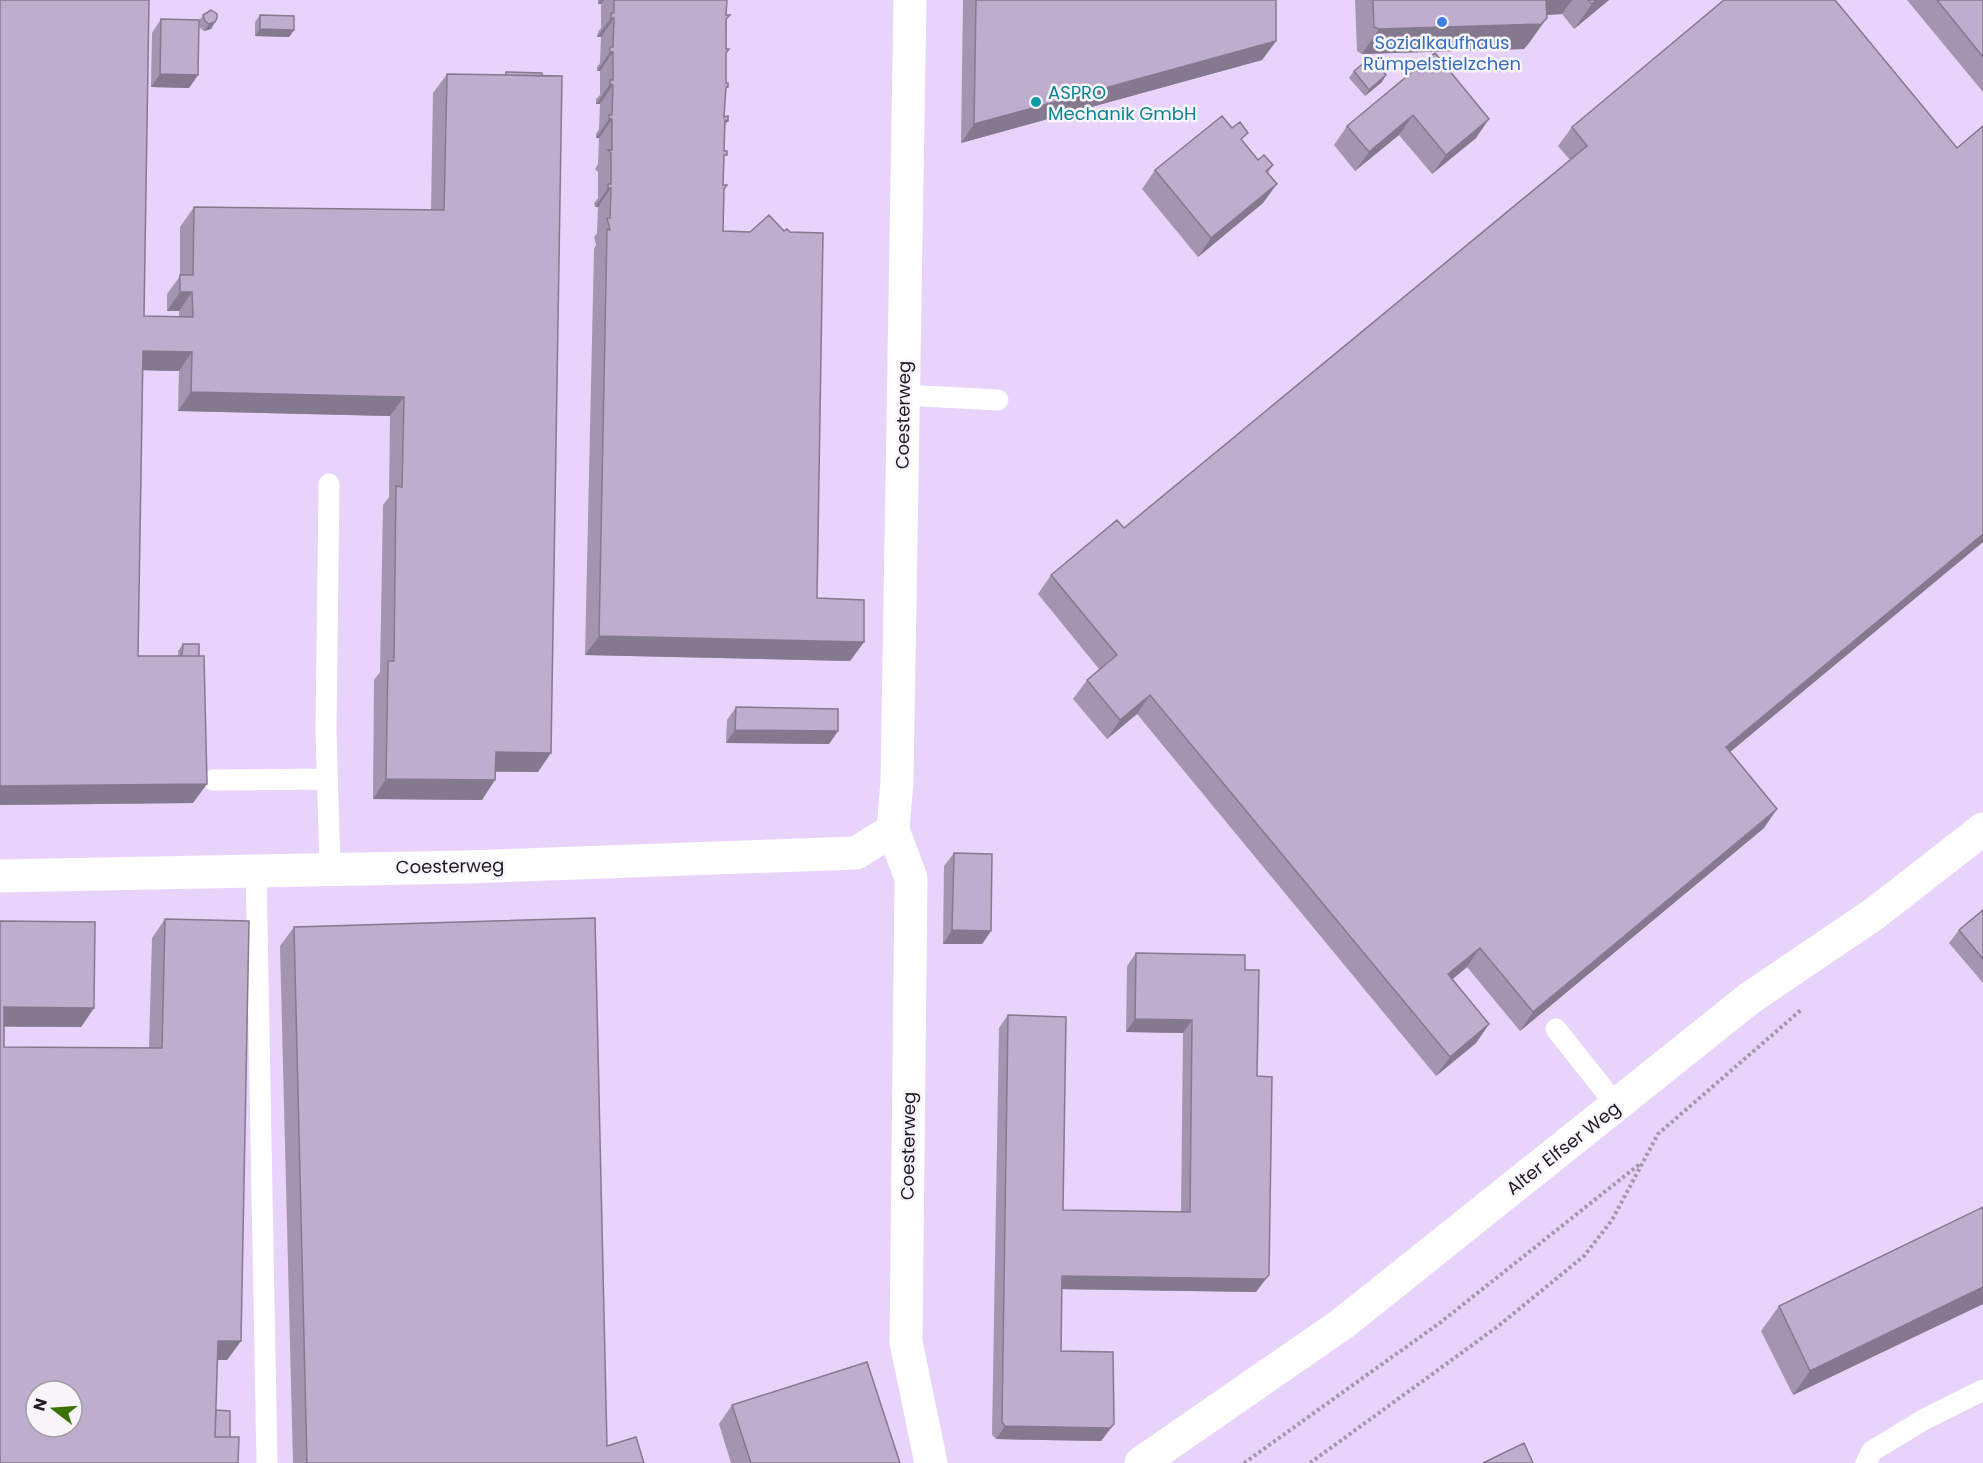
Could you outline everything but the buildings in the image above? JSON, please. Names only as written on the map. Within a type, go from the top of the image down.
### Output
[{"type":"street","name":"Coesterweg","points":[[910,0],[897,781],[893,830],[911,878],[906,1342],[931,1463]]},
{"type":"street","name":"Alter Elfser Weg","points":[[1140,1463],[1342,1324],[1750,998],[1874,914],[1983,829]]},
{"type":"street","name":"Coesterweg","points":[[0,876],[525,865],[856,853],[893,830]]},
{"type":"lane","points":[[903,395],[998,400]]},
{"type":"lane","points":[[329,484],[327,779],[330,868]]},
{"type":"lane","points":[[213,780],[327,779]]},
{"type":"lane","points":[[256,870],[267,1463]]},
{"type":"lane","points":[[1556,1029],[1617,1106]]},
{"type":"lane","points":[[1866,1463],[1872,1451],[1925,1419],[1983,1390]]},
{"type":"path","points":[[1244,1463],[1441,1322],[1644,1161],[1612,1220],[1584,1256],[1497,1327],[1310,1463]]},
{"type":"shaded area","points":[[0,0],[1983,0],[1983,1463],[0,1463]]},
{"type":"place","name":"Sozialkaufhaus Rümpelstielzchen","points":[[1442,22]]},
{"type":"place","name":"ASPRO Mechanik GmbH","points":[[1036,102]]}]
